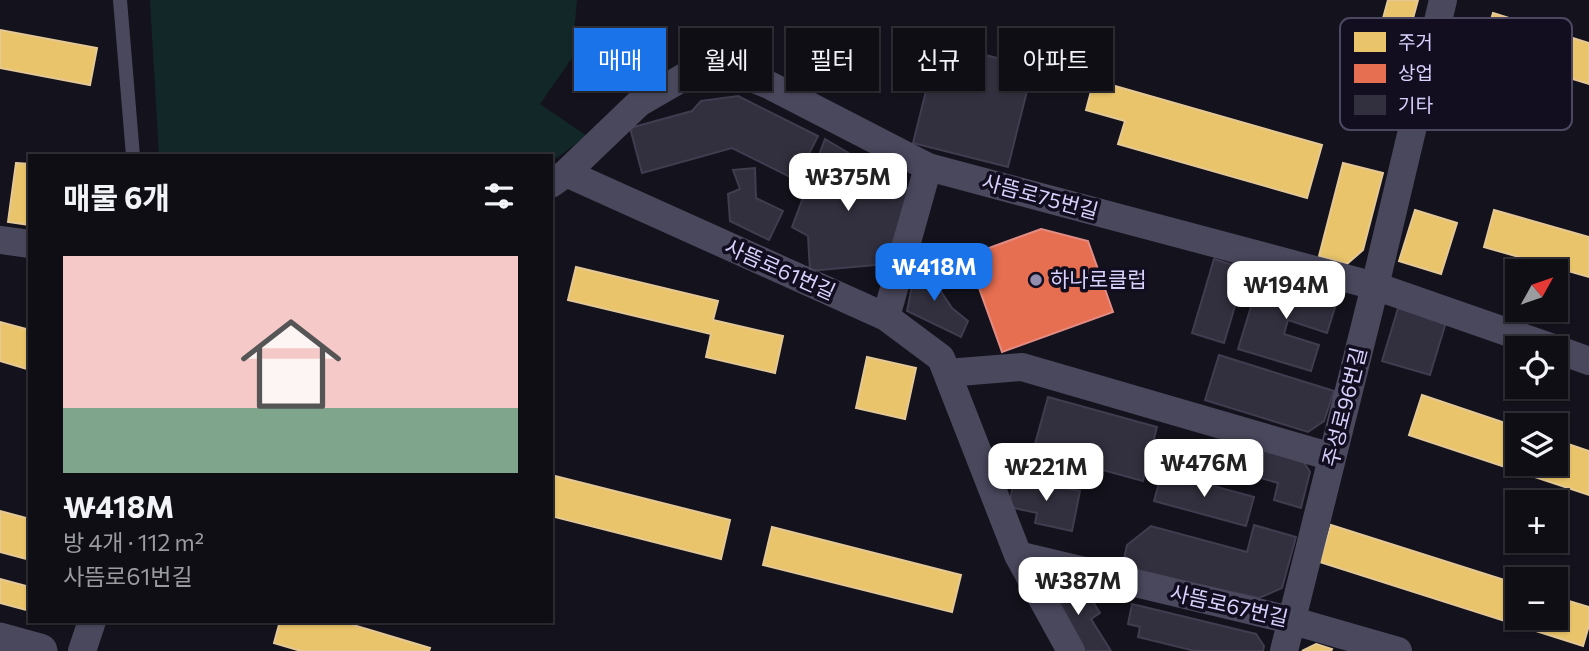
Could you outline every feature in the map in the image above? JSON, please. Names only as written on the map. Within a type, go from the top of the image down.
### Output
[{"type":"street","name":"주성로96번길","points":[[1439,18],[1443,0]]},
{"type":"street","name":"사뜸로75번길","points":[[559,179],[639,103],[684,77],[735,71],[769,85],[928,167],[1375,286],[1518,336]]},
{"type":"street","name":"주성로96번길","points":[[1283,651],[1412,130]]},
{"type":"street","points":[[886,317],[928,167]]},
{"type":"street","name":"사뜸로61번길","points":[[559,179],[886,317],[941,358],[1018,555],[1070,651]]},
{"type":"street","points":[[0,240],[28,244]]},
{"type":"street","name":"사뜸로75번길","points":[[1568,354],[1589,361]]},
{"type":"street","points":[[947,373],[1021,367],[1332,457]]},
{"type":"street","name":"사뜸로67번길","points":[[1018,555],[1290,620],[1398,651]]},
{"type":"street","points":[[82,651],[91,623]]},
{"type":"street","points":[[0,639],[40,651]]},
{"type":"lane","points":[[121,0],[132,154]]},
{"type":"green space","points":[[150,0],[577,0],[572,58],[540,104],[587,136],[553,161],[553,154],[159,154]]},
{"type":"building: 주거","points":[[1388,0],[1418,0],[1413,18],[1383,18]]},
{"type":"building: 주거","points":[[1493,13],[1509,18],[1491,18]]},
{"type":"building: 주거","points":[[0,30],[97,48],[90,85],[0,68]]},
{"type":"building: 주거","points":[[1572,38],[1589,43],[1589,84],[1572,79]]},
{"type":"building: 주거","points":[[1113,85],[1322,145],[1307,198],[1118,144],[1125,121],[1086,110],[1091,91],[1113,91]]},
{"type":"building: 주거","points":[[16,163],[28,164],[28,225],[8,222]]},
{"type":"building: 주거","points":[[1343,163],[1383,173],[1363,250],[1347,264],[1319,256]]},
{"type":"building: 주거","points":[[1415,210],[1457,223],[1441,274],[1399,261]]},
{"type":"building: 주거","points":[[1494,210],[1589,237],[1589,277],[1568,271],[1568,259],[1526,259],[1484,247]]},
{"type":"building: 주거","points":[[576,267],[718,301],[713,320],[783,336],[775,373],[706,357],[711,334],[568,300]]},
{"type":"building: 주거","points":[[0,322],[28,329],[28,369],[0,361]]},
{"type":"building: 주거","points":[[867,357],[916,368],[905,419],[856,408]]},
{"type":"building: 주거","points":[[1422,395],[1505,423],[1505,467],[1409,435]]},
{"type":"building: 주거","points":[[1568,444],[1589,451],[1589,495],[1532,476],[1568,476]]},
{"type":"building: 주거","points":[[553,476],[730,520],[721,559],[553,517]]},
{"type":"building: 주거","points":[[0,511],[28,518],[28,559],[0,552]]},
{"type":"building: 주거","points":[[1331,525],[1505,580],[1505,621],[1320,562]]},
{"type":"building: 주거","points":[[772,527],[961,575],[952,612],[763,565]]},
{"type":"building: 주거","points":[[0,579],[28,586],[28,610],[0,603]]},
{"type":"building: 주거","points":[[1568,601],[1589,607],[1589,625],[1583,646],[1533,630],[1568,630]]},
{"type":"building: 주거","points":[[279,623],[347,623],[430,648],[429,651],[301,651],[274,643]]},
{"type":"building: 주거","points":[[1316,644],[1332,649],[1302,651]]},
{"type":"building: 상업","points":[[1041,229],[1088,241],[1113,312],[1002,352],[975,277],[954,285],[943,255],[967,246],[970,255]]},
{"type":"building: 기타","points":[[985,55],[999,58],[999,91],[1027,91],[1008,167],[913,143],[926,91],[985,91]]},
{"type":"building: 기타","points":[[738,96],[818,136],[796,180],[732,148],[642,173],[630,128],[692,111],[701,101]]},
{"type":"building: 기타","points":[[825,139],[862,161],[862,175],[909,189],[886,264],[810,271],[808,236],[792,227]]},
{"type":"building: 기타","points":[[755,168],[756,198],[783,211],[769,240],[730,221],[728,194],[740,189],[733,170]]},
{"type":"building: 기타","points":[[1214,259],[1246,269],[1224,343],[1192,333]]},
{"type":"building: 기타","points":[[916,266],[936,270],[938,287],[952,308],[968,321],[961,337],[907,311]]},
{"type":"building: 기타","points":[[1261,274],[1338,298],[1327,333],[1288,320],[1284,334],[1319,345],[1311,371],[1238,349]]},
{"type":"building: 기타","points":[[1399,305],[1447,319],[1430,375],[1382,361]]},
{"type":"building: 기타","points":[[1219,355],[1334,391],[1324,421],[1308,432],[1205,400]]},
{"type":"building: 기타","points":[[1048,397],[1157,427],[1143,481],[1033,451]]},
{"type":"building: 기타","points":[[1231,435],[1299,454],[1310,472],[1301,508],[1274,500],[1278,483],[1222,467]]},
{"type":"building: 기타","points":[[1001,451],[1084,468],[1080,488],[997,471]]},
{"type":"building: 기타","points":[[1162,472],[1254,497],[1246,526],[1154,501]]},
{"type":"building: 기타","points":[[1014,478],[1080,491],[1072,531],[1035,523],[1037,513],[1009,507]]},
{"type":"building: 기타","points":[[1254,525],[1296,537],[1282,588],[1259,598],[1122,568],[1127,545],[1151,526],[1247,552]]},
{"type":"building: 기타","points":[[1066,584],[1085,589],[1100,613],[1091,619],[1111,651],[1080,651],[1046,596]]},
{"type":"building: 기타","points":[[1132,604],[1256,634],[1264,646],[1263,651],[1195,651],[1138,637],[1140,627],[1128,624]]},
{"type":"place","name":"하나로클럽","points":[[1036,280]]}]
